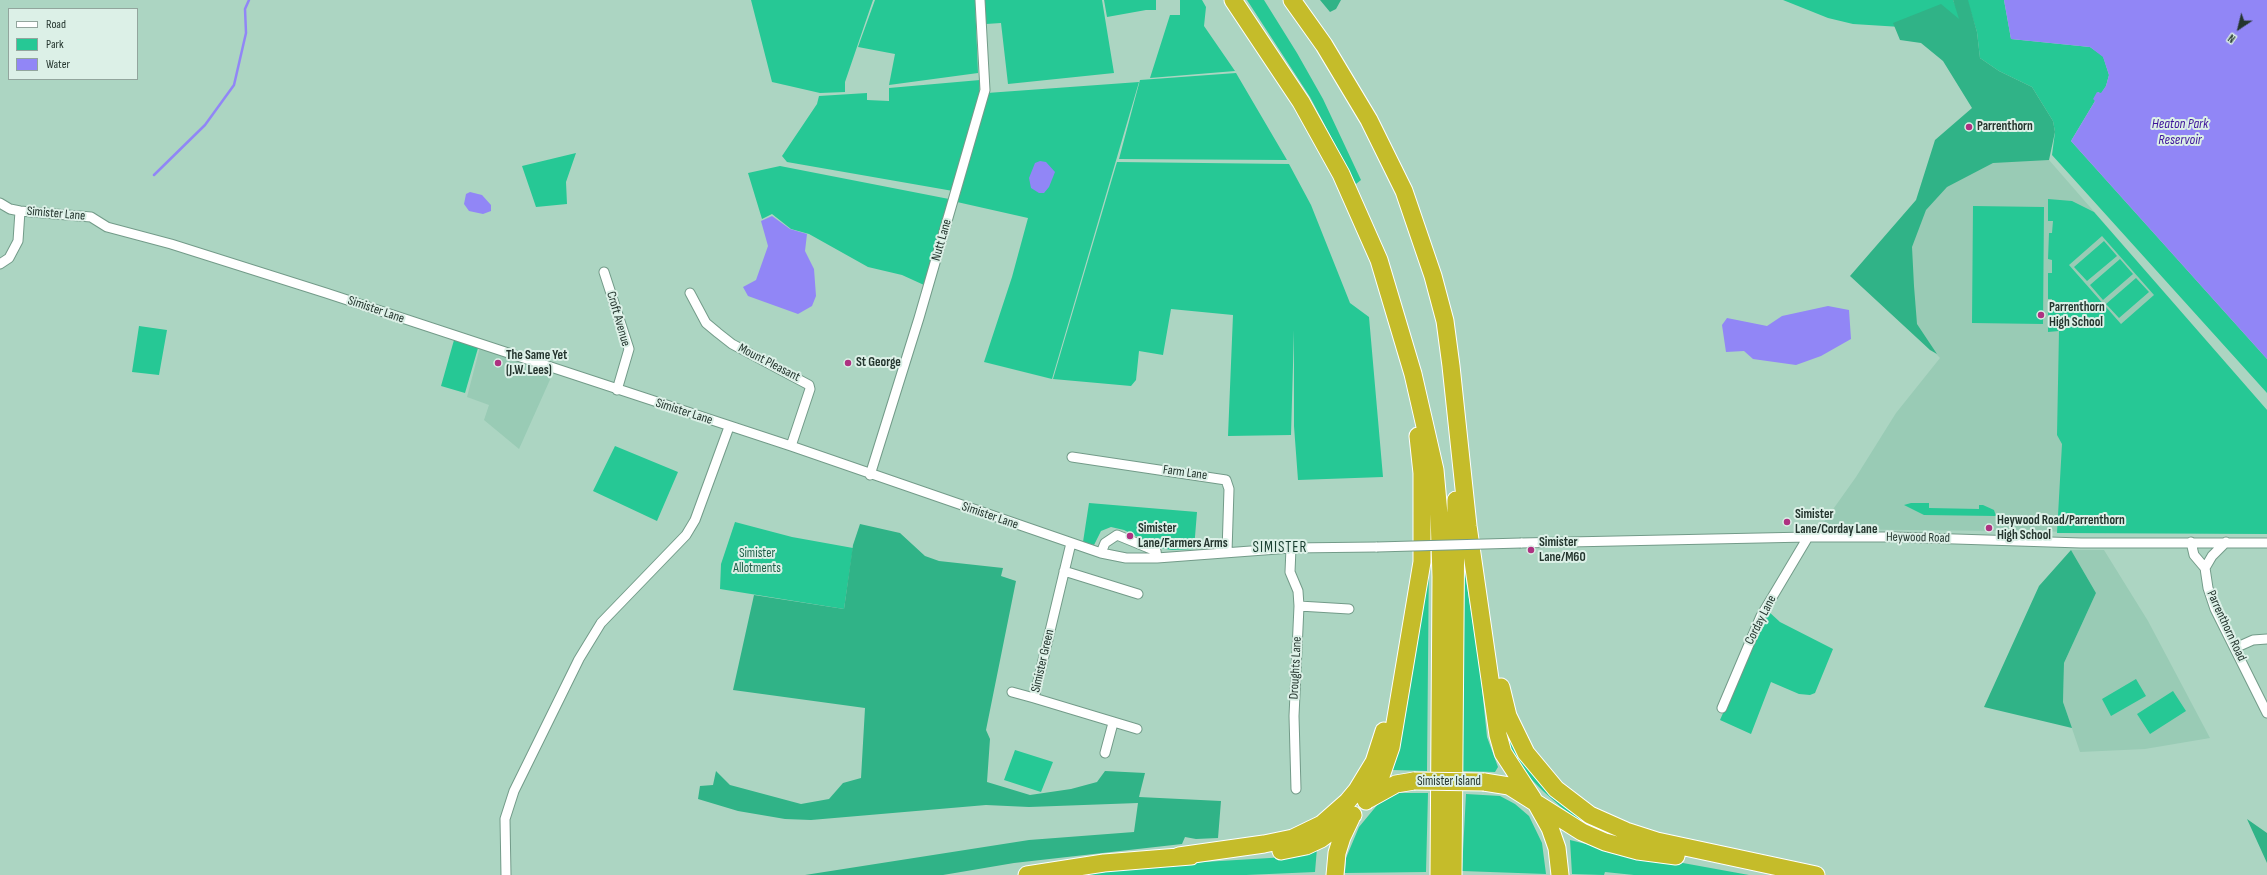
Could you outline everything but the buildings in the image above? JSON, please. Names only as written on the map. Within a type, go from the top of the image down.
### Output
[{"type":"highway","points":[[1233,0],[1301,102],[1340,174],[1379,260],[1412,374],[1435,470],[1440,514],[1441,577],[1439,875]]},
{"type":"highway","points":[[1292,0],[1324,45],[1370,120],[1404,191],[1425,248],[1443,314],[1456,406],[1473,558],[1498,735],[1503,753],[1535,801],[1550,828],[1557,848],[1560,875]]},
{"type":"highway","points":[[1366,801],[1384,770],[1391,747],[1422,562],[1422,473],[1412,374]]},
{"type":"highway","points":[[1453,875],[1456,406]]},
{"type":"highway","points":[[1473,558],[1508,716],[1526,753],[1556,789],[1590,815],[1626,831],[1670,844],[1816,875]]},
{"type":"highway","points":[[1179,856],[1264,844],[1293,838],[1322,824],[1347,802],[1358,790],[1374,762],[1415,611]]},
{"type":"highway","name":"Simister Island","points":[[1335,875],[1337,853],[1342,837],[1352,815],[1366,801],[1383,789],[1396,784],[1414,781],[1484,782],[1509,786],[1582,832],[1605,842],[1631,849],[1798,872]]},
{"type":"highway","points":[[1027,875],[1104,863],[1179,856],[1290,850],[1306,846],[1321,838],[1352,815]]},
{"type":"street","name":"Nutt Lane","points":[[870,475],[919,318],[984,90],[980,0]]},
{"type":"street","name":"Simister Lane","points":[[0,203],[10,209],[20,211],[91,217],[107,227],[192,250],[729,427],[791,446],[870,475],[1101,553],[1126,558],[1157,558],[1291,548],[1521,543]]},
{"type":"street","points":[[0,264],[10,258],[18,241],[20,211]]},
{"type":"street","name":"Croft Avenue","points":[[604,272],[629,349],[618,390]]},
{"type":"street","name":"Mount Pleasant","points":[[690,293],[706,323],[732,344],[809,385],[810,389],[791,446]]},
{"type":"street","points":[[506,875],[505,820],[514,791],[579,659],[601,624],[686,535],[695,520],[729,427]]},
{"type":"street","name":"Farm Lane","points":[[1072,457],[1226,480],[1229,489],[1227,552]]},
{"type":"street","points":[[1101,553],[1105,543],[1117,535],[1156,551],[1157,558]]},
{"type":"street","name":"Heywood Road","points":[[1521,543],[1808,537],[1893,537],[2081,543],[2267,543]]},
{"type":"street","name":"Corday Lane","points":[[1722,708],[1761,616],[1808,537]]},
{"type":"street","points":[[2190,542],[2194,555],[2205,568],[2212,556],[2226,542]]},
{"type":"street","name":"Simister Green","points":[[1071,543],[1034,698],[1137,729]]},
{"type":"street","name":"Droughts Lane","points":[[1291,548],[1290,572],[1298,591],[1299,606],[1294,716],[1296,789]]},
{"type":"street","name":"Parrenthorn Road","points":[[2205,568],[2208,588],[2215,609],[2267,713]]},
{"type":"street","points":[[1064,571],[1138,594]]},
{"type":"street","points":[[1299,606],[1349,608]]},
{"type":"street","points":[[2235,648],[2253,640],[2267,639]]},
{"type":"street","points":[[1012,692],[1034,698]]},
{"type":"street","points":[[1105,753],[1113,723]]},
{"type":"shaded area","name":"Parrenthorn High School","points":[[1985,94],[2049,160],[2267,410],[2267,534],[1819,529],[1856,477],[1896,413],[1940,358],[1857,272],[1915,209]]},
{"type":"shaded area","points":[[480,347],[553,373],[519,449],[484,420],[489,405],[467,397]]},
{"type":"shaded area","points":[[2071,550],[2104,550],[2148,621],[2210,738],[2145,749],[2080,752],[2063,702],[2064,663],[2096,593]]},
{"type":"green space","points":[[751,0],[873,0],[845,82],[845,92],[820,93],[772,82]]},
{"type":"green space","points":[[875,0],[975,0],[978,73],[889,85],[895,54],[858,47]]},
{"type":"green space","points":[[985,0],[1102,0],[1114,73],[1008,84],[1001,23],[986,24]]},
{"type":"green space","points":[[1104,0],[1156,0],[1156,10],[1146,10],[1107,17]]},
{"type":"green space","points":[[1180,0],[1202,0],[1206,7],[1204,26],[1235,71],[1150,78],[1170,15],[1180,15]]},
{"type":"green space","points":[[1247,0],[1264,0],[1297,53],[1323,99],[1361,180],[1356,184],[1310,97]]},
{"type":"green space","points":[[1320,0],[1341,0],[1336,9],[1330,12]]},
{"type":"green space","points":[[1783,0],[1953,0],[1963,24],[1901,27],[1853,24],[1828,18]]},
{"type":"green space","points":[[1953,0],[1968,0],[1977,32],[1980,58],[1999,71],[2032,87],[2053,121],[2055,132],[2049,160],[1993,163],[1947,187],[1926,210],[1912,247],[1914,286],[1917,324],[1937,354],[1930,350],[1850,276],[1916,200],[1935,140],[1972,108],[1943,61],[1921,43],[1900,40],[1893,23],[1941,4],[1959,19]]},
{"type":"green space","points":[[1967,0],[2004,0],[2011,39],[2090,47],[2103,56],[2109,75],[2106,86],[2101,94],[2098,92],[2095,101],[2071,141],[2267,359],[2267,393],[2052,155],[2055,132],[2053,121],[2032,87],[1999,71],[1980,58],[1977,32]]},
{"type":"green space","points":[[1236,73],[1287,160],[1119,159],[1140,80]]},
{"type":"green space","points":[[980,80],[979,99],[953,191],[787,162],[782,156],[817,104],[819,96],[867,93],[867,100],[889,101],[889,88]]},
{"type":"green space","points":[[1139,82],[1052,379],[984,362],[1012,277],[1028,218],[957,202],[987,93]]},
{"type":"green space","points":[[576,153],[566,182],[567,204],[536,207],[522,166]]},
{"type":"green space","points":[[1117,162],[1289,164],[1311,205],[1350,303],[1369,317],[1383,477],[1298,480],[1294,426],[1294,330],[1291,435],[1228,436],[1233,315],[1171,309],[1163,355],[1139,351],[1136,380],[1131,386],[1053,379]]},
{"type":"green space","points":[[780,166],[949,199],[924,285],[902,275],[868,267],[809,234],[791,229],[772,214],[762,219],[748,173]]},
{"type":"green space","points":[[2048,199],[2072,201],[2094,212],[2267,410],[2267,534],[2057,533],[2062,444],[2057,435],[2059,331],[2048,332],[2048,312],[2052,312],[2052,299],[2048,299],[2048,273],[2052,273],[2052,260],[2048,259],[2049,233],[2052,233],[2053,221],[2048,221]],"holes":[[[2102,236],[2154,295],[2121,324],[2069,265]]]},
{"type":"green space","points":[[1973,206],[2044,207],[2043,324],[1972,323]]},
{"type":"green space","points":[[2104,241],[2117,256],[2087,281],[2074,267]]},
{"type":"green space","points":[[2120,259],[2133,274],[2103,300],[2090,285]]},
{"type":"green space","points":[[2136,278],[2149,292],[2119,318],[2106,304]]},
{"type":"green space","points":[[139,326],[167,330],[159,375],[132,372]]},
{"type":"green space","points":[[454,340],[478,348],[465,393],[441,386]]},
{"type":"green space","points":[[615,446],[678,472],[657,521],[593,491]]},
{"type":"green space","points":[[1089,503],[1197,512],[1194,549],[1172,550],[1159,548],[1124,530],[1111,527],[1101,531],[1094,545],[1083,542]]},
{"type":"green space","points":[[1911,503],[1929,503],[1929,508],[1979,509],[1979,505],[1983,505],[1994,510],[1996,516],[1924,515],[1904,505]]},
{"type":"green space","name":"Simister Allotments","points":[[735,522],[792,537],[853,548],[844,609],[720,589],[721,564]]},
{"type":"green space","points":[[860,524],[900,533],[925,556],[939,561],[1003,568],[1001,576],[1016,581],[986,730],[990,739],[987,782],[1030,795],[1071,789],[1097,782],[1105,771],[1145,773],[1139,797],[1221,801],[1218,838],[1196,839],[1185,837],[1182,844],[1014,863],[943,875],[805,875],[1029,840],[1134,832],[1138,803],[1029,807],[986,805],[811,820],[785,819],[738,811],[698,799],[700,786],[713,785],[716,771],[730,785],[801,804],[829,799],[843,783],[861,778],[865,708],[733,690],[754,595],[844,609],[853,545]]},
{"type":"green space","points":[[2071,550],[2096,593],[2064,663],[2063,702],[2072,728],[1984,707],[2039,586]]},
{"type":"green space","points":[[1429,553],[1427,771],[1393,770],[1420,618]]},
{"type":"green space","points":[[1464,567],[1480,669],[1487,737],[1498,767],[1495,772],[1462,771]]},
{"type":"green space","points":[[1768,611],[1780,622],[1833,649],[1815,693],[1810,695],[1799,694],[1771,682],[1751,734],[1720,720]]},
{"type":"green space","points":[[2136,679],[2146,696],[2111,716],[2102,699]]},
{"type":"green space","points":[[2173,691],[2186,711],[2150,734],[2137,714]]},
{"type":"green space","points":[[1504,726],[1528,768],[1551,794],[1623,840],[1587,825],[1561,807],[1543,791],[1526,774],[1509,747]]},
{"type":"green space","points":[[1015,750],[1053,762],[1041,792],[1004,780]]},
{"type":"green space","points":[[1396,793],[1428,793],[1426,872],[1345,873],[1346,858],[1359,827],[1383,798]]},
{"type":"green space","points":[[1466,794],[1500,796],[1515,804],[1529,816],[1542,843],[1546,874],[1462,871]]},
{"type":"green space","points":[[2247,819],[2267,833],[2267,863]]},
{"type":"green space","points":[[1570,840],[1606,849],[1749,875],[1634,875],[1605,872],[1604,875],[1572,874]]},
{"type":"green space","points":[[1317,848],[1315,872],[1246,875],[1078,875],[1171,864],[1286,857]]},
{"type":"water","name":"Heaton Park Reservoir","points":[[2004,0],[2267,0],[2267,359],[2071,141],[2095,101],[2093,99],[2097,92],[2101,93],[2106,86],[2109,75],[2103,57],[2090,47],[2011,39]]},
{"type":"water","points":[[1040,161],[1046,162],[1055,172],[1049,187],[1044,193],[1039,193],[1031,188],[1029,178],[1035,163]]},
{"type":"water","points":[[470,192],[482,195],[491,205],[491,211],[483,214],[469,211],[464,204],[466,194]]},
{"type":"water","points":[[772,216],[790,229],[807,234],[805,251],[814,269],[816,296],[812,306],[798,314],[748,296],[743,287],[756,280],[768,246],[761,221]]},
{"type":"water","points":[[1828,306],[1849,310],[1851,339],[1821,356],[1796,365],[1753,359],[1744,351],[1726,352],[1722,325],[1727,318],[1767,326],[1782,316]]},
{"type":"waterway","points":[[154,175],[205,125],[234,85],[246,33],[245,9],[249,0]]},
{"type":"place","name":"Parrenthorn","points":[[1969,127]]},
{"type":"place","name":"Parrenthorn High School","points":[[2041,315]]},
{"type":"place","name":"The Same Yet (J.W. Lees)","points":[[498,363]]},
{"type":"place","name":"St George","points":[[848,363]]},
{"type":"place","name":"Simister Lane/Corday Lane","points":[[1787,522]]},
{"type":"place","name":"Heywood Road/Parrenthorn High School","points":[[1989,528]]},
{"type":"place","name":"Simister Lane/Farmers Arms","points":[[1130,536]]},
{"type":"place","name":"Simister Lane/M60","points":[[1531,550]]},
{"type":"district","name":"SIMISTER","points":[[1280,548]]}]
